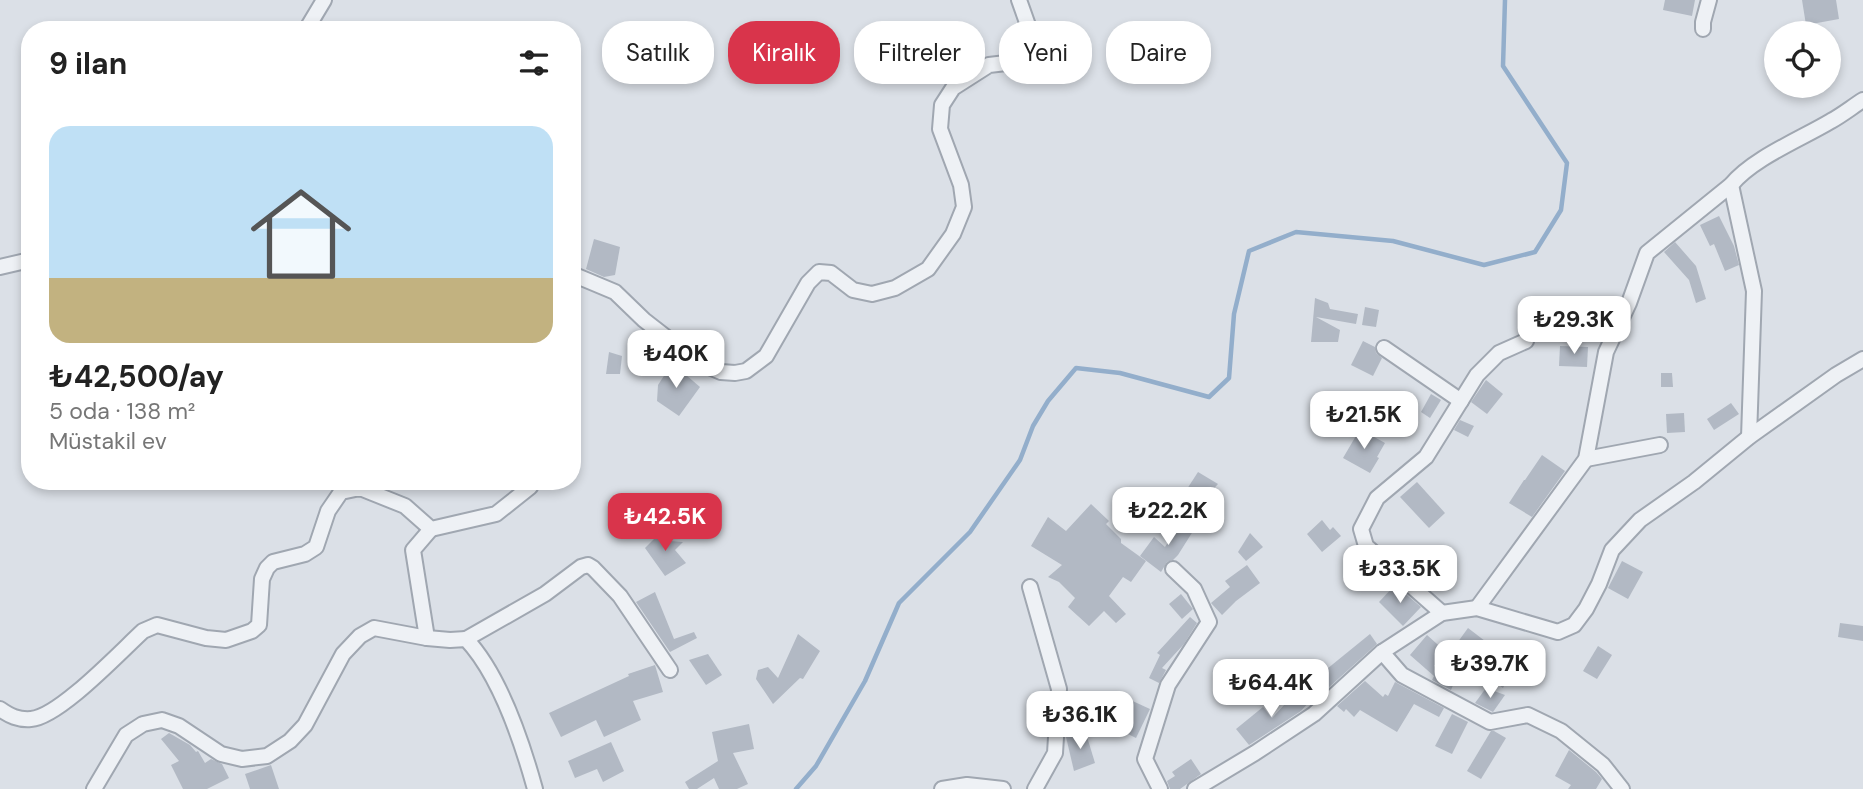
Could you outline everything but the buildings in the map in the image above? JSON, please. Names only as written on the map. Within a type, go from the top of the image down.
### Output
[{"type":"street","points":[[311,21],[324,0]]},
{"type":"street","points":[[581,278],[615,292],[698,362],[721,372],[735,373],[747,371],[766,356],[808,283],[819,272],[831,273],[853,290],[872,293],[895,288],[928,269],[953,234],[964,207],[961,185],[940,129],[942,105],[953,88],[989,65],[1006,63],[1025,74],[1038,61],[1019,0]]},
{"type":"street","points":[[1703,29],[1709,0]]},
{"type":"street","points":[[1477,608],[1586,459],[1606,352],[1629,303],[1647,253],[1731,185],[1739,175],[1863,100]]},
{"type":"street","points":[[1731,185],[1754,291],[1749,437]]},
{"type":"street","points":[[0,267],[21,262]]},
{"type":"street","points":[[1442,613],[1366,546],[1361,529],[1377,498],[1426,457],[1477,375],[1499,353],[1526,341]]},
{"type":"street","points":[[1384,348],[1461,401]]},
{"type":"street","points":[[1195,789],[1314,714],[1382,652],[1442,613],[1477,608],[1558,632],[1574,625],[1599,584],[1612,550],[1640,520],[1694,482],[1749,437],[1863,359]]},
{"type":"street","points":[[1586,459],[1660,445]]},
{"type":"street","points":[[0,709],[15,718],[43,717],[67,702],[143,631],[157,625],[206,638],[226,640],[252,631],[259,625],[262,579],[267,568],[273,562],[305,554],[316,547],[328,511],[341,492],[350,490]]},
{"type":"street","points":[[365,490],[405,506],[431,529]]},
{"type":"street","points":[[427,638],[413,550],[431,529],[496,514],[525,490]]},
{"type":"street","points":[[94,789],[126,735],[143,724],[162,720],[178,726],[221,754],[242,759],[267,756],[290,741],[305,725],[343,654],[360,636],[374,628],[427,638],[466,639],[545,594],[587,565],[620,596],[670,670]]},
{"type":"street","points":[[1160,789],[1144,759],[1168,685],[1209,622],[1194,589],[1173,569]]},
{"type":"street","points":[[1030,587],[1059,689],[1055,752],[1035,789]]},
{"type":"street","points":[[466,639],[482,659],[505,703],[525,753],[535,789]]},
{"type":"street","points":[[1382,652],[1402,674],[1489,722],[1528,715],[1561,731],[1603,765],[1622,789]]},
{"type":"street","points":[[942,789],[967,785],[1003,789]]},
{"type":"waterway","points":[[796,789],[816,766],[865,681],[899,603],[970,532],[1020,460],[1033,426],[1048,401],[1076,368],[1120,373],[1209,397],[1229,378],[1234,314],[1249,251],[1296,232],[1393,241],[1484,265],[1535,252],[1561,210],[1567,163],[1503,66],[1505,0]]}]
